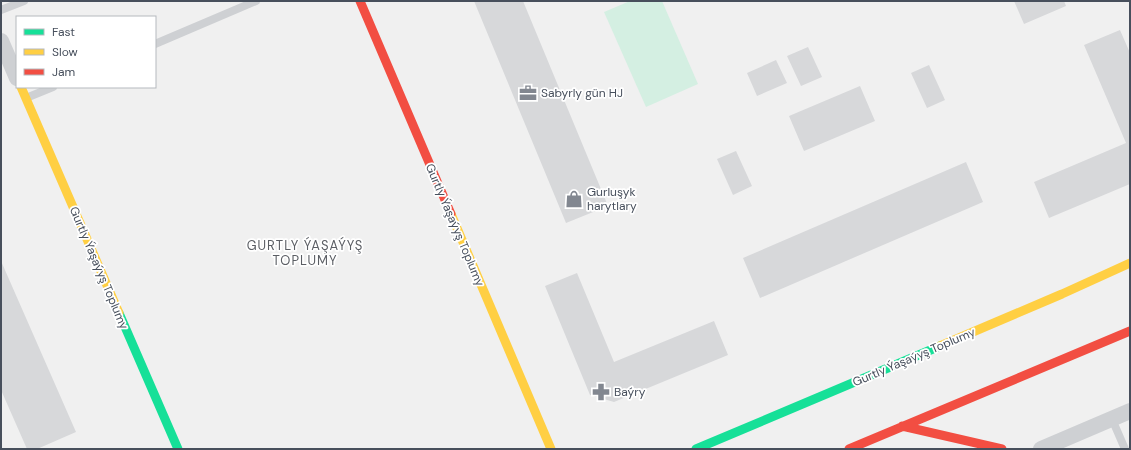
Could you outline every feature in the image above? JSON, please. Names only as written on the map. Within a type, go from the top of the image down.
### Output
[{"type":"street","name":"Gurtly Ýaşaýyş Toplumy","points":[[360,1],[551,449]]},
{"type":"street","points":[[1,41],[16,76]]},
{"type":"street","name":"Gurtly Ýaşaýyş Toplumy","points":[[21,88],[178,449]]},
{"type":"street","name":"Gurtly Ýaşaýyş Toplumy","points":[[696,449],[1062,294],[1130,263]]},
{"type":"street","points":[[849,449],[1130,331]]},
{"type":"street","points":[[1041,449],[1130,411]]},
{"type":"street","points":[[902,426],[1002,449]]},
{"type":"lane","points":[[1,10],[24,1]]},
{"type":"lane","points":[[156,44],[256,1]]},
{"type":"lane","points":[[26,98],[51,88]]},
{"type":"lane","points":[[1112,419],[1124,449]]},
{"type":"green space","points":[[630,1],[662,1],[698,84],[646,107],[604,12]]},
{"type":"building","points":[[474,1],[523,1],[608,206],[566,223]]},
{"type":"building","points":[[1014,1],[1064,1],[1066,6],[1024,24]]},
{"type":"building","points":[[1120,30],[1130,53],[1130,184],[1049,218],[1034,182],[1126,143],[1084,45]]},
{"type":"building","points":[[808,47],[822,77],[801,86],[787,56]]},
{"type":"building","points":[[776,60],[787,83],[757,96],[747,73]]},
{"type":"building","points":[[929,65],[945,100],[927,108],[911,73]]},
{"type":"building","points":[[860,86],[875,121],[804,151],[789,116]]},
{"type":"building","points":[[736,151],[752,186],[733,195],[717,159]]},
{"type":"building","points":[[966,162],[983,202],[760,298],[743,258]]},
{"type":"building","points":[[1,261],[76,432],[37,449],[27,449],[1,390]]},
{"type":"building","points":[[577,273],[614,362],[714,321],[728,355],[614,402],[590,395],[545,286]]},
{"type":"traffic: fast","points":[[119,313],[178,449]]},
{"type":"traffic: fast","points":[[696,449],[940,346]]},
{"type":"traffic: slow","points":[[21,88],[119,313]]},
{"type":"traffic: slow","points":[[451,214],[551,449]]},
{"type":"traffic: slow","points":[[940,346],[1130,263]]},
{"type":"traffic: jam","points":[[360,1],[451,214]]},
{"type":"traffic: jam","points":[[849,449],[1130,331]]},
{"type":"traffic: jam","points":[[902,426],[1002,449]]},
{"type":"place","name":"Sabyrly gün HJ","points":[[528,93]]},
{"type":"place","name":"Gurluşyk harytlary","points":[[574,199]]},
{"type":"place","name":"Baýry","points":[[601,392]]},
{"type":"district","name":"GURTLY ÝAŞAÝYŞ TOPLUMY","points":[[305,252]]}]
